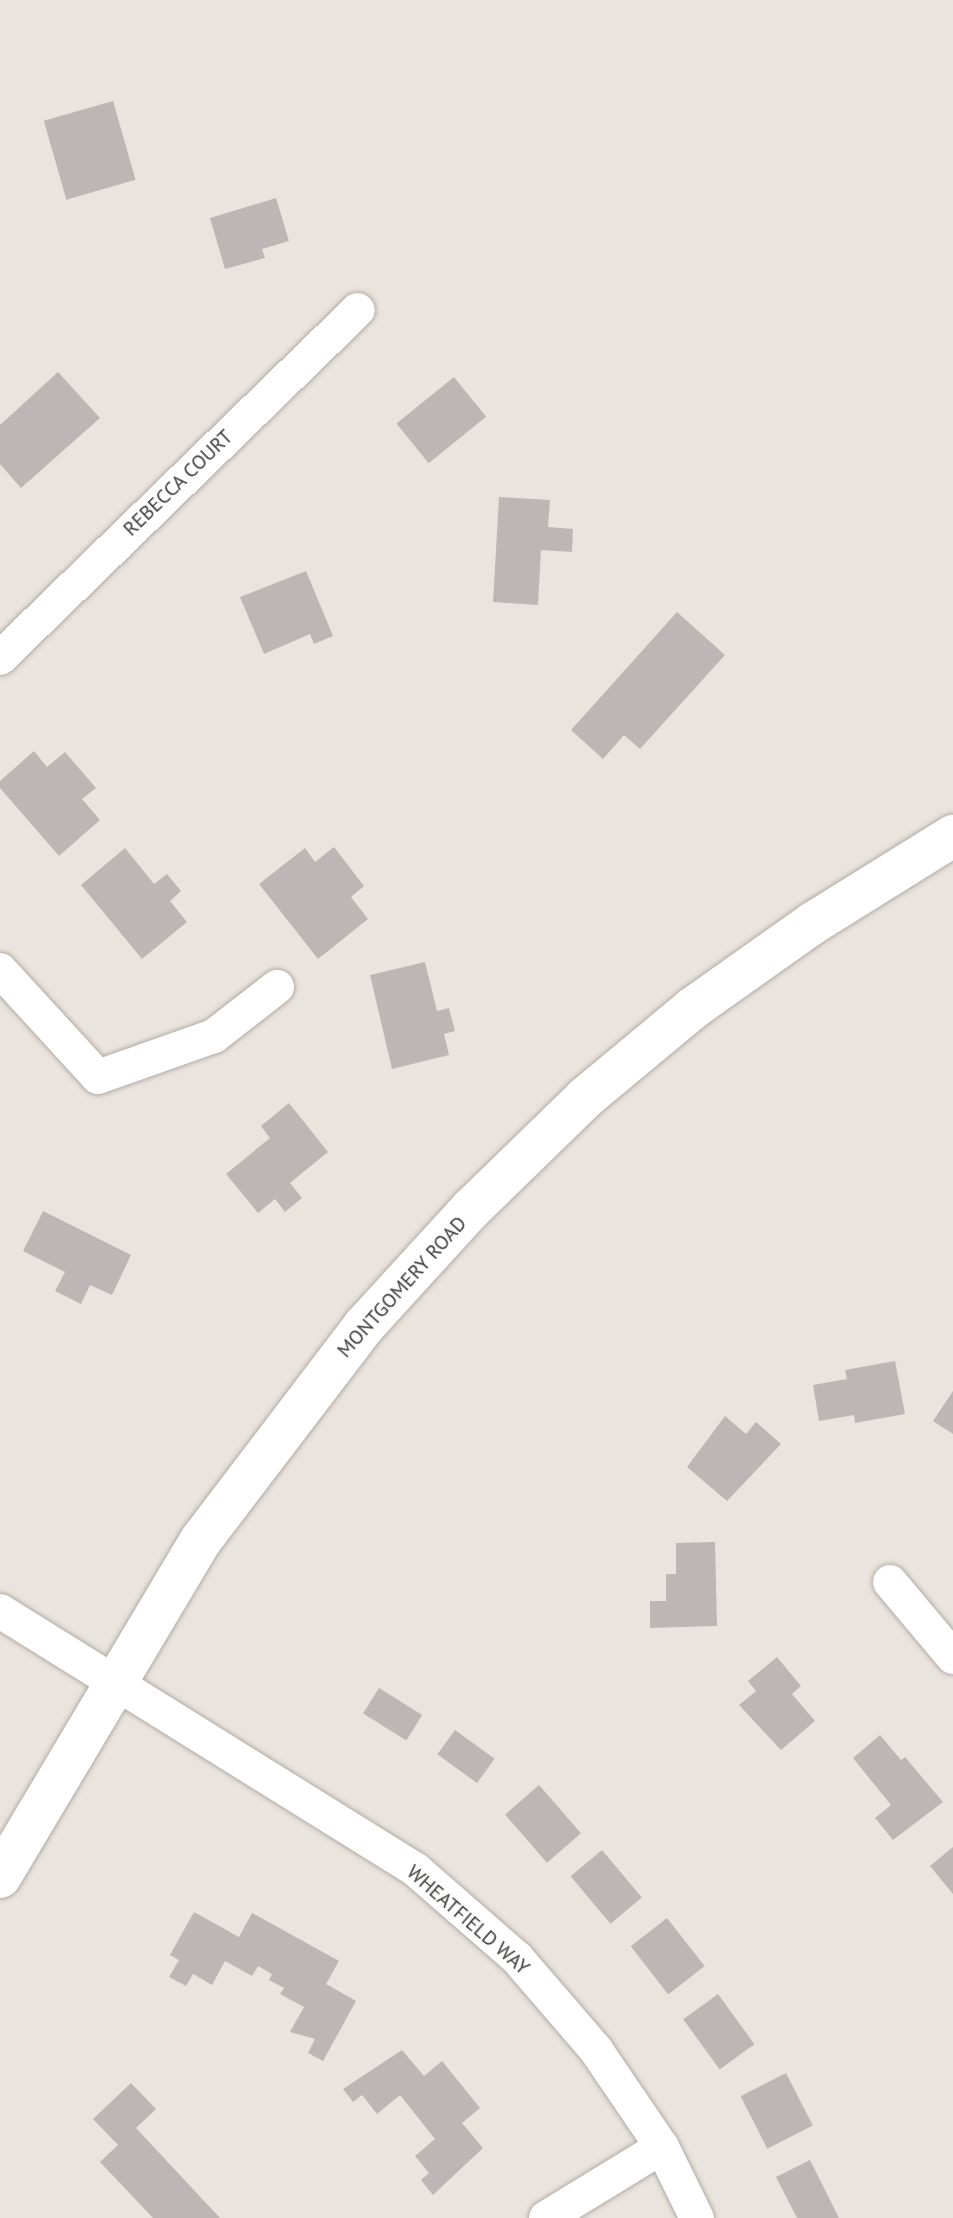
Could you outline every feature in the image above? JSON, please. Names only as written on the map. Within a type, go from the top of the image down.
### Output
[{"type":"main road","name":"MONTGOMERY ROAD","points":[[0,1877],[114,1681],[201,1540],[364,1326],[471,1209],[585,1098],[693,1008],[813,923],[953,836]]},
{"type":"street","name":"REBECCA COURT","points":[[0,658],[358,310]]},
{"type":"street","points":[[0,970],[98,1077],[214,1036],[277,987]]},
{"type":"street","points":[[890,1582],[953,1657]]},
{"type":"street","name":"WHEATFIELD WAY","points":[[0,1611],[416,1870],[517,1958],[596,2050],[662,2147],[697,2218]]},
{"type":"street","points":[[546,2218],[662,2147]]},
{"type":"building","points":[[113,101],[136,180],[66,200],[44,121]]},
{"type":"building","points":[[276,198],[289,241],[262,249],[265,258],[225,269],[210,218]]},
{"type":"building","points":[[58,372],[100,418],[21,488],[0,464],[0,425]]},
{"type":"building","points":[[454,377],[486,417],[429,463],[396,424]]},
{"type":"building","points":[[499,497],[550,500],[548,527],[573,529],[572,552],[541,550],[538,605],[493,602]]},
{"type":"building","points":[[306,571],[333,636],[314,644],[310,634],[264,654],[240,597]]},
{"type":"building","points":[[677,612],[725,655],[640,749],[624,735],[603,759],[571,730]]},
{"type":"building","points":[[34,751],[47,767],[65,752],[96,788],[82,799],[100,820],[59,856],[0,788],[0,781]]},
{"type":"building","points":[[334,847],[364,886],[351,897],[368,919],[318,959],[259,884],[305,848],[315,862]]},
{"type":"building","points":[[125,848],[154,884],[167,874],[181,891],[170,901],[187,922],[142,959],[81,885]]},
{"type":"building","points":[[425,962],[437,1011],[449,1008],[455,1031],[444,1034],[449,1055],[392,1069],[370,975]]},
{"type":"building","points":[[289,1103],[328,1152],[290,1183],[302,1198],[285,1212],[275,1199],[258,1213],[226,1174],[270,1138],[261,1126]]},
{"type":"building","points":[[43,1211],[131,1255],[112,1295],[90,1285],[81,1304],[55,1291],[65,1272],[23,1251]]},
{"type":"building","points":[[895,1361],[905,1414],[855,1423],[854,1415],[819,1421],[813,1385],[847,1379],[845,1370]]},
{"type":"building","points":[[953,1391],[953,1434],[933,1421]]},
{"type":"building","points":[[725,1416],[746,1434],[756,1422],[781,1444],[727,1501],[687,1467]]},
{"type":"building","points":[[715,1542],[717,1626],[650,1628],[650,1601],[666,1601],[666,1574],[676,1574],[676,1543]]},
{"type":"building","points":[[777,1657],[801,1686],[792,1694],[815,1721],[781,1750],[739,1705],[756,1691],[748,1681]]},
{"type":"building","points":[[379,1688],[422,1715],[406,1740],[363,1713]]},
{"type":"building","points":[[455,1730],[495,1759],[477,1783],[437,1754]]},
{"type":"building","points":[[880,1735],[901,1760],[905,1757],[943,1802],[893,1840],[875,1818],[891,1805],[853,1758]]},
{"type":"building","points":[[539,1785],[581,1833],[547,1863],[505,1815]]},
{"type":"building","points":[[953,1847],[953,1894],[930,1866]]},
{"type":"building","points":[[602,1850],[642,1897],[610,1924],[571,1876]]},
{"type":"building","points":[[194,1912],[239,1937],[252,1913],[339,1961],[326,1984],[356,2001],[323,2061],[308,2053],[315,2039],[290,2032],[304,2007],[280,1994],[284,1988],[269,1980],[272,1974],[258,1966],[252,1976],[225,1961],[212,1985],[193,1974],[186,1986],[169,1977],[179,1960],[170,1955]]},
{"type":"building","points":[[667,1918],[705,1966],[668,1994],[631,1946]]},
{"type":"building","points":[[718,1994],[754,2044],[720,2069],[683,2019]]},
{"type":"building","points":[[402,2050],[424,2076],[442,2061],[480,2108],[462,2123],[483,2148],[433,2195],[421,2180],[429,2173],[415,2156],[435,2139],[400,2095],[377,2114],[362,2095],[353,2102],[343,2089]]},
{"type":"building","points":[[786,2073],[813,2126],[767,2149],[741,2096]]},
{"type":"building","points":[[131,2083],[156,2109],[136,2128],[220,2218],[153,2218],[100,2162],[118,2145],[93,2119]]},
{"type":"building","points":[[810,2160],[839,2218],[797,2218],[776,2177]]}]
